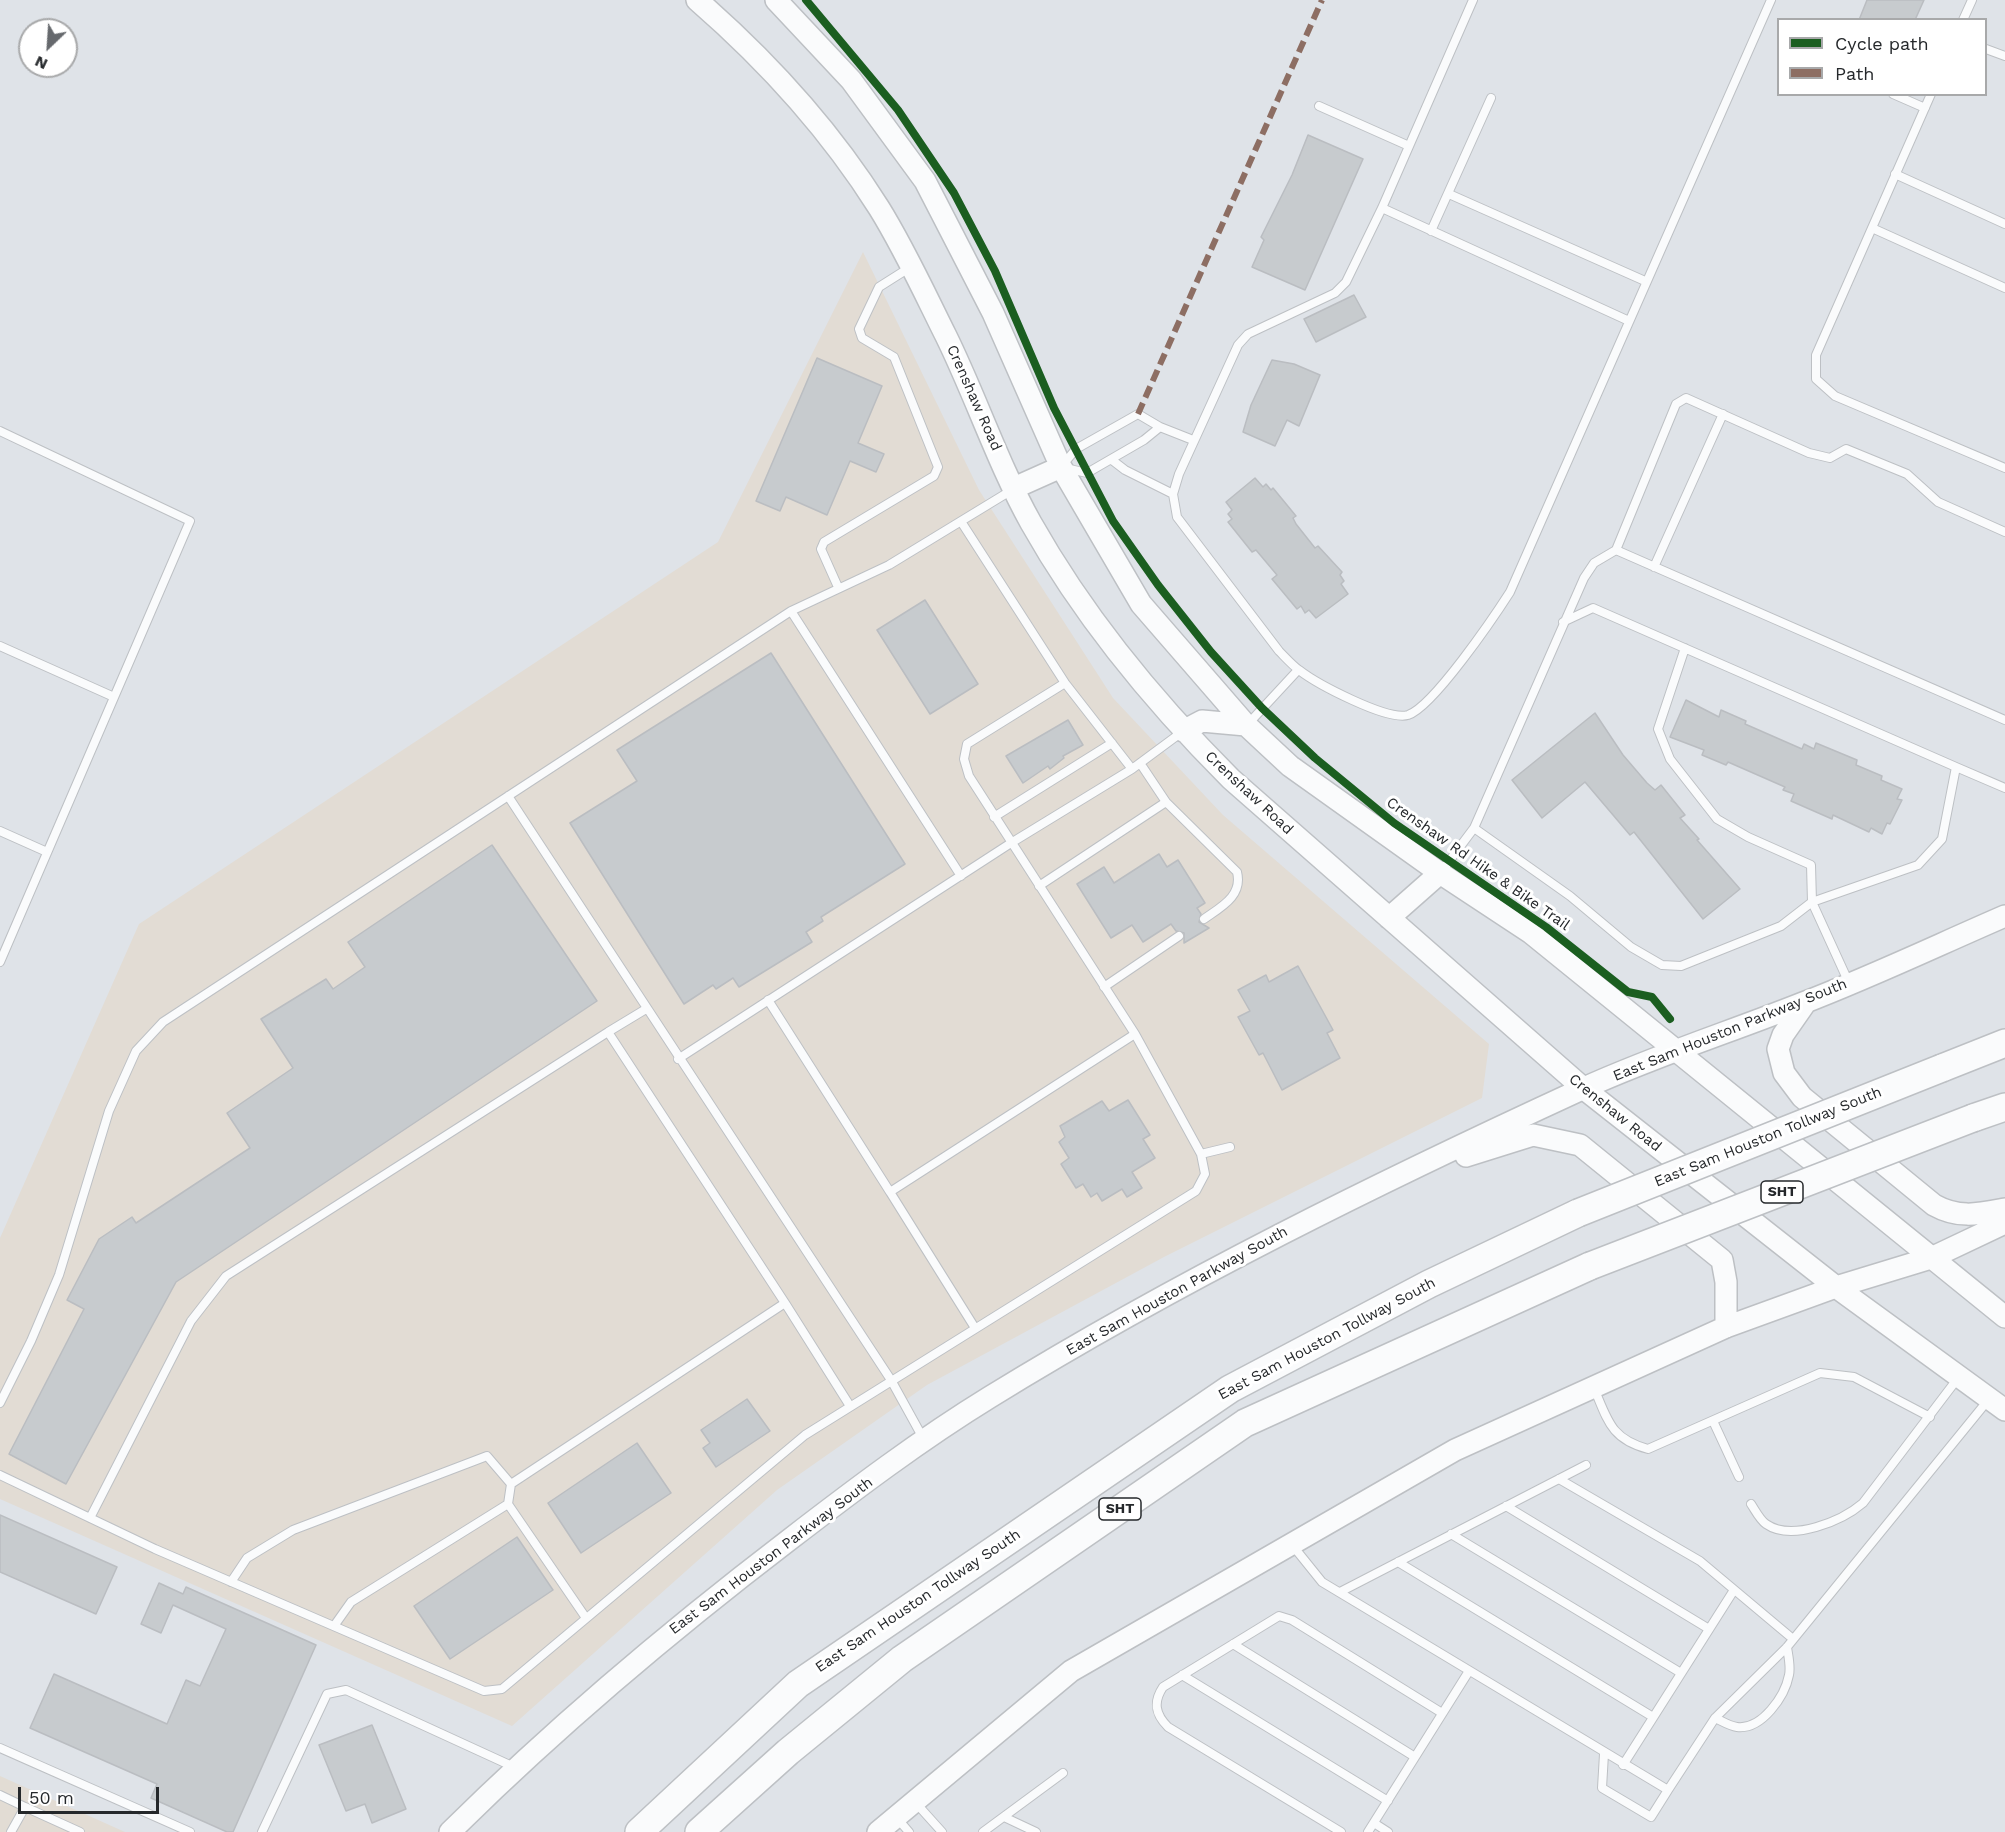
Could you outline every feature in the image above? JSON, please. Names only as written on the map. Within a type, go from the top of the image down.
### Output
[{"type":"highway","name":"East Sam Houston Tollway South","points":[[639,1832],[798,1684],[1230,1389],[1429,1284],[1578,1213],[2005,1043]]},
{"type":"highway","name":"SHT","points":[[699,1832],[788,1752],[902,1659],[1245,1423],[1590,1266],[2005,1107]]},
{"type":"highway","points":[[621,1832],[798,1684]]},
{"type":"highway","points":[[712,1832],[788,1752]]},
{"type":"main road","name":"Crenshaw Road","points":[[697,0],[730,29],[810,113],[879,209],[946,336],[1030,522],[1069,585],[1121,659],[1183,731],[1231,780],[1583,1088],[1836,1287],[1997,1404]]},
{"type":"main road","points":[[776,0],[851,80],[925,181],[993,313],[1061,467],[1141,604],[1246,725],[1290,766],[1440,873],[1531,933],[2005,1317]]},
{"type":"main road","points":[[1014,488],[1061,467]]},
{"type":"main road","points":[[1183,731],[1202,721],[1246,725]]},
{"type":"main road","points":[[1389,918],[1440,873]]},
{"type":"main road","name":"East Sam Houston Parkway South","points":[[450,1832],[515,1767],[690,1616],[852,1492],[987,1399],[1134,1312],[1270,1238],[1583,1088],[1675,1049],[1806,1002],[2005,916]]},
{"type":"main road","points":[[1806,1002],[1783,1035],[1778,1049],[1784,1072],[1802,1097],[1934,1205],[1950,1214],[1973,1216],[2005,1209]]},
{"type":"main road","points":[[1385,1183],[1533,1135],[1580,1145],[1722,1260],[1726,1282],[1726,1327]]},
{"type":"main road","points":[[878,1832],[903,1824],[914,1802],[1071,1671],[1455,1450],[1726,1327],[1836,1287],[1931,1258],[2005,1223]]},
{"type":"lane","points":[[1473,0],[1382,208],[1346,282],[1335,292],[1248,334],[1238,345],[1193,440],[1173,494],[1177,518],[1279,651],[1298,670],[1393,716],[1408,715],[1426,703],[1491,621],[1510,592],[1645,281],[1771,0]]},
{"type":"lane","points":[[1964,18],[1972,0]]},
{"type":"lane","points":[[1987,49],[2005,56]]},
{"type":"lane","points":[[1898,96],[1925,108]]},
{"type":"lane","points":[[1929,96],[1816,355],[1816,379],[1835,396],[2005,468]]},
{"type":"lane","points":[[1431,231],[1491,98]]},
{"type":"lane","points":[[1319,106],[1409,146]]},
{"type":"lane","points":[[1895,174],[2005,224]]},
{"type":"lane","points":[[1449,194],[1645,281]]},
{"type":"lane","points":[[1382,208],[1629,321]]},
{"type":"lane","points":[[1872,228],[2005,288]]},
{"type":"lane","points":[[838,587],[821,549],[824,542],[934,476],[938,467],[894,357],[862,338],[859,329],[879,287],[910,267]]},
{"type":"lane","points":[[1440,873],[1474,828],[1563,622],[1594,563],[1616,550],[1676,404],[1686,398],[1809,453],[1830,458],[1846,449],[1907,474],[1938,502],[2005,532]]},
{"type":"lane","points":[[1160,427],[1112,460],[1087,473],[1061,467],[1076,449],[1138,414],[1160,427],[1193,440]]},
{"type":"lane","points":[[1654,567],[1723,414]]},
{"type":"lane","points":[[0,431],[190,521],[0,962]]},
{"type":"lane","points":[[1112,460],[1125,470],[1173,494]]},
{"type":"lane","points":[[0,1403],[32,1341],[59,1275],[109,1111],[136,1051],[164,1022],[791,611],[838,587],[889,566],[962,523],[1014,488]]},
{"type":"lane","points":[[962,523],[1065,683],[1132,769]]},
{"type":"lane","points":[[1616,550],[2005,720]]},
{"type":"lane","points":[[1563,622],[1593,608],[2005,788]]},
{"type":"lane","points":[[791,611],[961,876]]},
{"type":"lane","points":[[0,646],[114,697]]},
{"type":"lane","points":[[1684,648],[1658,729],[1670,759],[1717,819],[1748,837],[1811,865],[1812,902],[1849,982]]},
{"type":"lane","points":[[1246,725],[1298,670]]},
{"type":"lane","points":[[0,1475],[231,1582],[484,1691],[502,1689],[805,1435],[1196,1191],[1205,1174],[1201,1154],[1135,1034],[994,817],[969,776],[964,759],[968,744],[1065,683]]},
{"type":"lane","points":[[678,1059],[1011,843],[1132,769],[1183,731]]},
{"type":"lane","points":[[994,817],[1112,743]]},
{"type":"lane","points":[[1140,763],[1166,802],[1237,872],[1239,881],[1232,899],[1204,919]]},
{"type":"lane","points":[[1474,828],[1570,896],[1631,947],[1662,965],[1681,966],[1781,926],[1812,902],[1918,865],[1942,839],[1956,766]]},
{"type":"lane","points":[[508,796],[678,1059],[891,1380],[925,1442]]},
{"type":"lane","points":[[1039,886],[1166,802]]},
{"type":"lane","points":[[0,831],[47,852]]},
{"type":"lane","points":[[1104,987],[1179,936]]},
{"type":"lane","points":[[768,1000],[975,1328]]},
{"type":"lane","points":[[90,1518],[191,1321],[226,1276],[646,1009]]},
{"type":"lane","points":[[608,1032],[850,1406]]},
{"type":"lane","points":[[890,1192],[1135,1034]]},
{"type":"lane","points":[[1201,1154],[1230,1148]]},
{"type":"lane","points":[[586,1618],[508,1504],[511,1484],[785,1303]]},
{"type":"lane","points":[[1593,1387],[1610,1424],[1627,1443],[1648,1449],[1820,1373],[1854,1377],[1930,1417]]},
{"type":"lane","points":[[1752,1504],[1765,1523],[1784,1531],[1812,1527],[1853,1510],[1863,1503],[1959,1377]]},
{"type":"lane","points":[[1604,1754],[1602,1788],[1651,1817],[1715,1718],[1787,1647],[1997,1404]]},
{"type":"lane","points":[[1713,1421],[1739,1477]]},
{"type":"lane","points":[[231,1582],[247,1558],[293,1530],[457,1466],[487,1456],[511,1484]]},
{"type":"lane","points":[[1340,1592],[1586,1465]]},
{"type":"lane","points":[[1559,1479],[1700,1561],[1793,1639]]},
{"type":"lane","points":[[334,1626],[351,1602],[508,1504]]},
{"type":"lane","points":[[1506,1506],[1709,1629]]},
{"type":"lane","points":[[1452,1534],[1681,1673]]},
{"type":"lane","points":[[1291,1544],[1322,1582],[1623,1766],[1668,1790]]},
{"type":"lane","points":[[1398,1562],[1653,1717]]},
{"type":"lane","points":[[1623,1766],[1734,1590]]},
{"type":"lane","points":[[1341,1832],[1168,1727],[1160,1719],[1157,1697],[1163,1687],[1279,1616],[1292,1620],[1443,1713]]},
{"type":"lane","points":[[1233,1644],[1415,1757]]},
{"type":"lane","points":[[1715,1718],[1735,1727],[1749,1726],[1767,1714],[1783,1694],[1790,1673],[1787,1647]]},
{"type":"lane","points":[[1368,1832],[1469,1671]]},
{"type":"lane","points":[[1182,1675],[1388,1801]]},
{"type":"lane","points":[[262,1832],[327,1694],[346,1690],[515,1767]]},
{"type":"lane","points":[[0,1748],[190,1832]]},
{"type":"lane","points":[[983,1832],[1063,1773]]},
{"type":"lane","points":[[0,1796],[80,1832]]},
{"type":"lane","points":[[914,1802],[942,1832]]},
{"type":"lane","points":[[11,1832],[25,1807]]},
{"type":"lane","points":[[1004,1817],[1033,1831]]},
{"type":"lane","points":[[1374,1823],[1388,1832]]},
{"type":"shaded area","points":[[863,252],[979,490],[1113,698],[1223,815],[1489,1044],[1482,1098],[1164,1257],[927,1385],[777,1490],[512,1726],[0,1499],[0,1238],[139,924],[718,542]]},
{"type":"shaded area","points":[[0,1776],[125,1832],[0,1832]]},
{"type":"building","points":[[1867,0],[1924,0],[1916,18],[1860,18]]},
{"type":"building","points":[[1308,135],[1363,159],[1305,290],[1252,267],[1264,240],[1261,237],[1292,175]]},
{"type":"building","points":[[1354,295],[1366,317],[1316,342],[1304,319]]},
{"type":"building","points":[[817,358],[882,386],[858,443],[884,454],[876,472],[850,461],[827,515],[786,497],[780,511],[756,501]]},
{"type":"building","points":[[1272,360],[1294,364],[1320,375],[1299,426],[1287,420],[1275,446],[1243,432],[1251,405]]},
{"type":"building","points":[[1255,478],[1263,487],[1266,484],[1271,490],[1273,488],[1296,516],[1293,518],[1296,524],[1315,548],[1318,546],[1342,572],[1340,575],[1344,581],[1341,584],[1348,594],[1316,618],[1309,610],[1305,613],[1301,606],[1297,609],[1272,579],[1277,575],[1256,550],[1252,552],[1228,522],[1232,519],[1228,514],[1232,510],[1226,502]]},
{"type":"building","points":[[925,600],[978,684],[930,714],[877,630]]},
{"type":"building","points":[[771,653],[905,864],[821,917],[823,921],[806,932],[812,942],[739,987],[733,978],[716,989],[713,985],[684,1004],[570,823],[637,781],[617,750]]},
{"type":"building","points":[[1686,700],[1719,717],[1721,710],[1746,721],[1745,724],[1802,749],[1804,744],[1814,749],[1816,743],[1857,760],[1856,765],[1882,776],[1881,780],[1902,789],[1897,799],[1902,800],[1890,824],[1887,823],[1882,834],[1871,828],[1869,832],[1833,815],[1832,819],[1791,801],[1794,794],[1783,790],[1785,787],[1728,762],[1726,765],[1702,755],[1704,750],[1670,737]]},
{"type":"building","points":[[1595,713],[1623,755],[1647,783],[1655,790],[1661,785],[1685,815],[1680,818],[1740,889],[1703,919],[1634,832],[1630,835],[1585,782],[1542,818],[1512,780]]},
{"type":"building","points":[[1068,720],[1083,745],[1063,756],[1064,758],[1050,769],[1048,766],[1023,783],[1006,756]]},
{"type":"building","points":[[492,845],[597,1001],[176,1282],[66,1484],[9,1454],[84,1309],[67,1300],[99,1239],[132,1217],[136,1223],[250,1148],[227,1113],[293,1068],[261,1019],[326,979],[333,989],[365,967],[348,942]]},
{"type":"building","points":[[1159,854],[1167,867],[1178,860],[1205,903],[1197,908],[1201,914],[1199,922],[1209,928],[1184,943],[1184,933],[1176,931],[1171,924],[1143,942],[1132,925],[1111,938],[1077,884],[1104,867],[1114,883]]},
{"type":"building","points":[[1298,966],[1333,1030],[1327,1033],[1340,1058],[1282,1090],[1263,1053],[1259,1055],[1238,1017],[1250,1011],[1238,990],[1266,975],[1269,982]]},
{"type":"building","points":[[1128,1100],[1150,1135],[1143,1139],[1155,1158],[1132,1172],[1142,1188],[1127,1197],[1122,1189],[1102,1201],[1097,1193],[1091,1197],[1083,1184],[1076,1188],[1061,1164],[1069,1158],[1059,1142],[1065,1137],[1060,1126],[1102,1101],[1109,1111]]},
{"type":"building","points":[[747,1399],[770,1431],[716,1467],[703,1448],[710,1443],[701,1430]]},
{"type":"building","points":[[637,1443],[671,1493],[581,1553],[548,1503]]},
{"type":"building","points":[[0,1515],[117,1567],[96,1614],[0,1572]]},
{"type":"building","points":[[517,1537],[553,1590],[450,1659],[414,1606]]},
{"type":"building","points":[[159,1583],[183,1594],[186,1587],[316,1645],[233,1832],[227,1832],[151,1798],[157,1784],[30,1728],[54,1674],[167,1724],[186,1680],[200,1686],[226,1629],[173,1605],[161,1633],[141,1624]]},
{"type":"building","points":[[372,1725],[406,1809],[372,1823],[365,1804],[346,1811],[319,1745]]},
{"type":"marked path","points":[[1138,414],[1322,0]]},
{"type":"cycle path","name":"Crenshaw Rd Hike & Bike Trail","points":[[806,0],[898,110],[954,193],[995,271],[1054,408],[1113,521],[1158,585],[1211,652],[1262,708],[1315,758],[1394,823],[1546,927],[1628,992],[1652,997],[1670,1019]]}]
